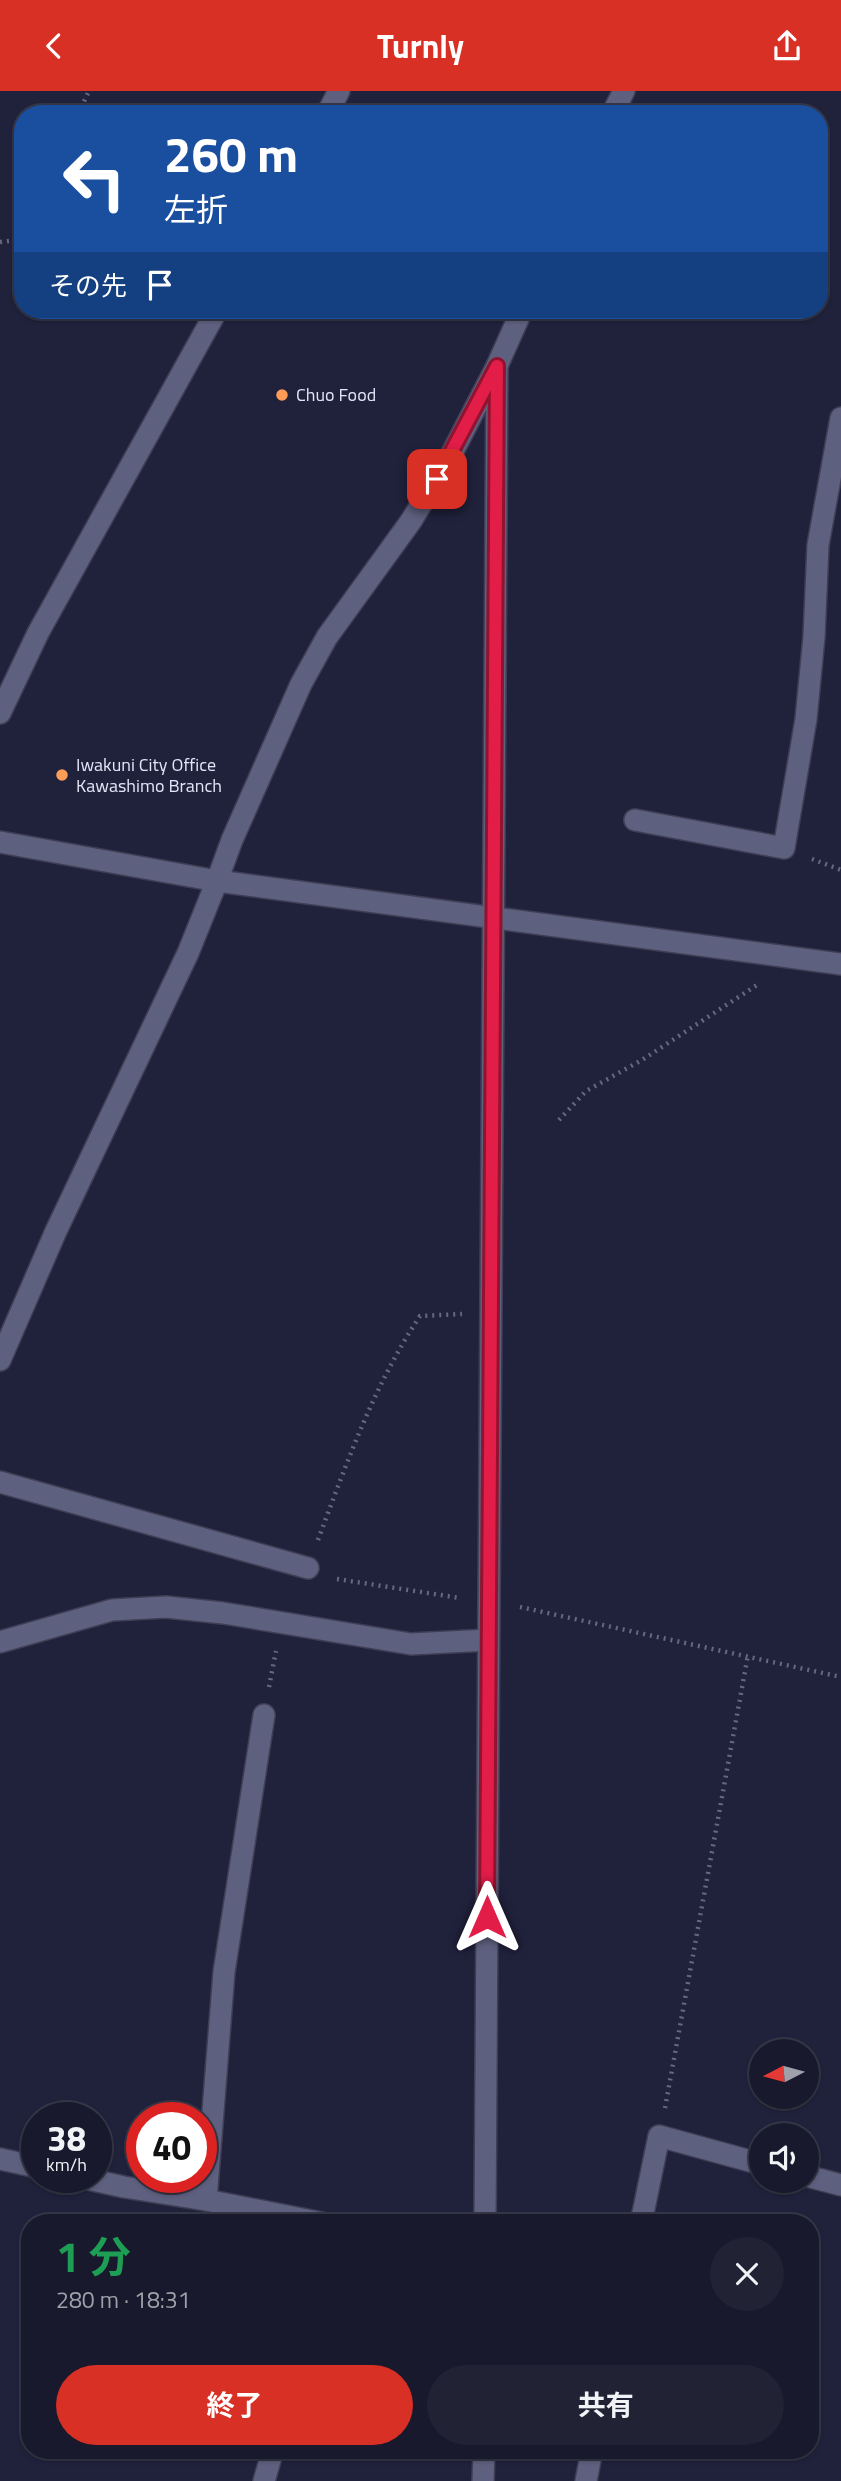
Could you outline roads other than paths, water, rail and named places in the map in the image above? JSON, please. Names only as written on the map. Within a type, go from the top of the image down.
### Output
[{"type":"street","points":[[0,713],[38,633],[212,319]]},
{"type":"street","points":[[0,1360],[56,1231],[188,953],[232,840],[301,684],[327,637],[411,521],[450,457],[518,319]]},
{"type":"street","points":[[485,2214],[497,366]]},
{"type":"street","points":[[635,820],[784,848],[806,719],[814,637],[818,545],[841,418]]},
{"type":"street","points":[[0,842],[217,881],[841,964]]},
{"type":"street","points":[[0,1482],[308,1568]]},
{"type":"street","points":[[2,1637],[112,1610],[166,1608],[223,1613],[411,1644],[488,1640]]},
{"type":"street","points":[[206,2200],[224,1972],[264,1715]]},
{"type":"street","points":[[643,2214],[659,2136],[749,2161]]},
{"type":"street","points":[[0,2159],[21,2164]]},
{"type":"street","points":[[819,2179],[841,2185]]},
{"type":"street","points":[[112,2184],[277,2214]]},
{"type":"street","points":[[264,2481],[270,2459]]},
{"type":"street","points":[[483,2481],[484,2459]]},
{"type":"street","points":[[586,2481],[590,2459]]},
{"type":"place","name":"Chuo Food","points":[[282,395]]},
{"type":"place","name":"Iwakuni City Office Kawashimo Branch","points":[[62,775]]}]
